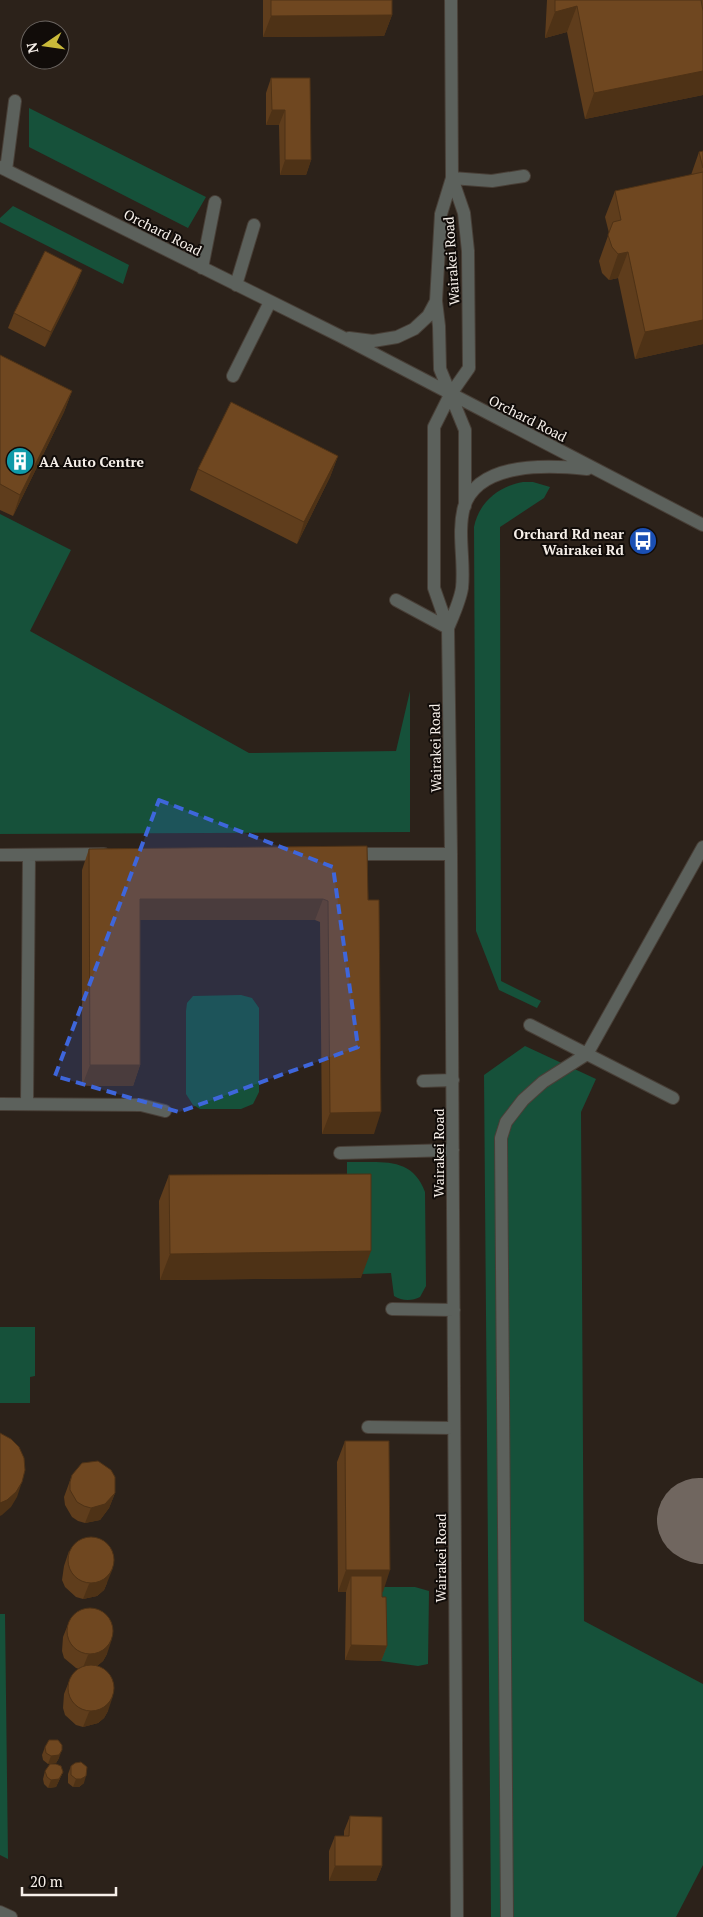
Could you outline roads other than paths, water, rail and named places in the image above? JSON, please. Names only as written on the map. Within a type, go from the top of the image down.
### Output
[{"type":"street","name":"Wairakei Road","points":[[451,0],[452,178],[464,213],[468,251],[469,368],[450,395],[434,427],[434,588],[448,628],[453,1080],[457,1917]]},
{"type":"street","points":[[3,168],[15,101]]},
{"type":"street","name":"Orchard Road","points":[[3,168],[340,336],[703,526]]},
{"type":"street","points":[[436,301],[441,214],[452,178],[492,181],[524,176]]},
{"type":"street","points":[[202,268],[215,202]]},
{"type":"street","points":[[236,285],[254,225]]},
{"type":"street","name":"Wairakei Road","points":[[436,301],[439,326],[440,369],[465,430],[462,590],[448,628]]},
{"type":"street","name":"Orchard Road","points":[[340,336],[373,341],[397,337],[414,329],[428,316],[436,301]]},
{"type":"street","points":[[233,376],[270,302]]},
{"type":"street","points":[[465,506],[474,492],[485,481],[502,473],[529,466],[595,469]]},
{"type":"street","points":[[396,600],[448,628]]},
{"type":"street","points":[[507,1917],[501,1138],[506,1122],[523,1100],[543,1082],[588,1054],[703,846]]},
{"type":"street","points":[[0,855],[118,854]]},
{"type":"street","points":[[337,854],[451,854]]},
{"type":"street","points":[[27,1104],[29,855]]},
{"type":"street","points":[[530,1025],[673,1098]]},
{"type":"street","points":[[423,1081],[453,1080]]},
{"type":"street","points":[[0,1104],[140,1105],[165,1111]]},
{"type":"street","points":[[340,1153],[453,1150]]},
{"type":"street","points":[[392,1309],[454,1310]]},
{"type":"street","points":[[368,1427],[454,1428]]},
{"type":"street","points":[[0,1912],[11,1917]]},
{"type":"place","name":"AA Auto Centre","points":[[20,461]]},
{"type":"place","name":"Orchard Rd near Wairakei Rd","points":[[643,541]]}]
